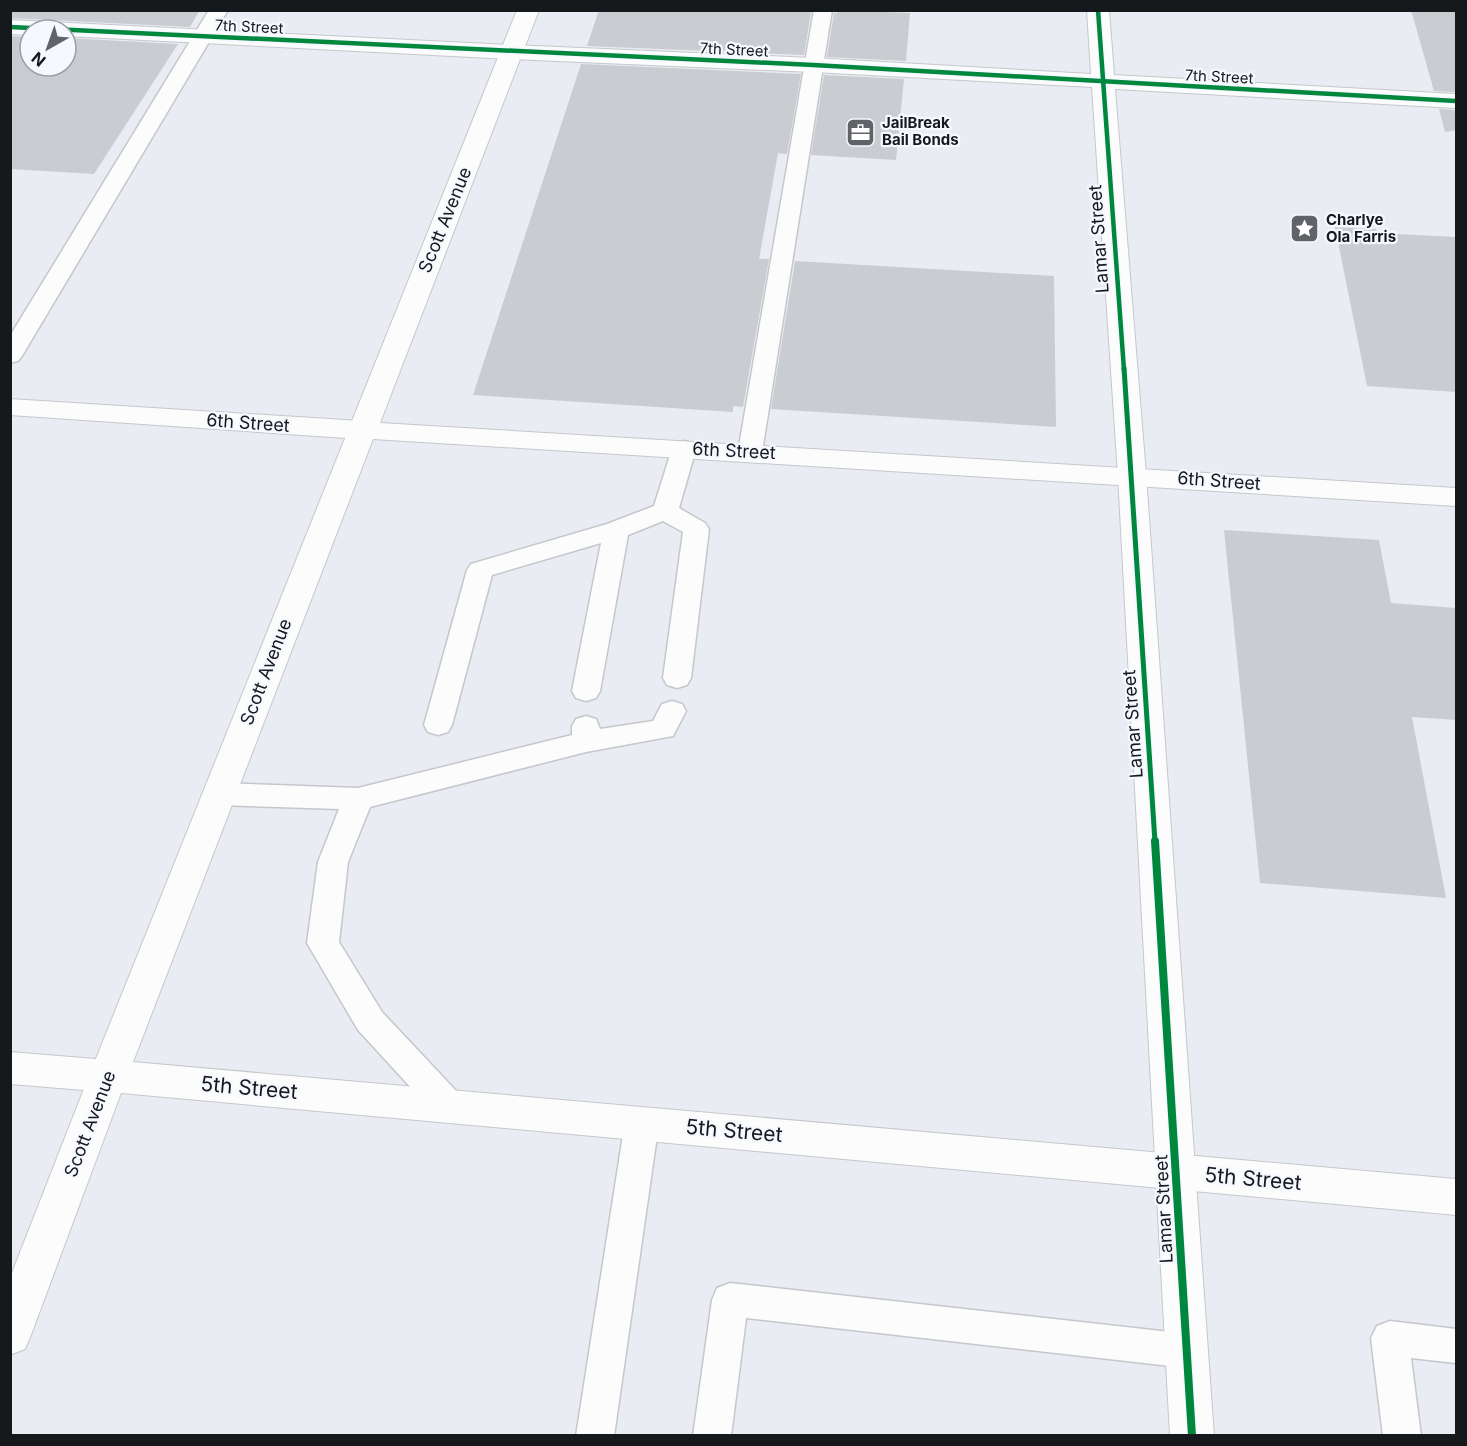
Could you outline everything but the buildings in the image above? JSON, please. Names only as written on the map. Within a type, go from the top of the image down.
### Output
[{"type":"street","name":"Scott Avenue","points":[[10,1335],[218,794],[528,10]]},
{"type":"street","name":"Lamar Street","points":[[1098,10],[1132,476],[1192,1436]]},
{"type":"street","name":"7th Street","points":[[10,27],[813,65],[1102,83],[1456,101]]},
{"type":"street","name":"6th Street","points":[[10,407],[1456,497]]},
{"type":"street","name":"5th Street","points":[[10,1068],[642,1122],[1456,1197]]},
{"type":"lane","points":[[10,356],[219,10]]},
{"type":"lane","points":[[750,452],[823,10]]},
{"type":"lane","points":[[665,512],[684,448]]},
{"type":"lane","points":[[438,725],[480,570],[616,530],[665,512],[696,529],[677,678]]},
{"type":"lane","points":[[586,691],[616,530]]},
{"type":"lane","points":[[218,794],[358,799],[438,767],[586,734],[663,729],[672,711]]},
{"type":"lane","points":[[358,799],[333,862],[323,943],[370,1021],[448,1106]]},
{"type":"lane","points":[[595,1436],[642,1122]]},
{"type":"lane","points":[[712,1436],[730,1300],[1188,1351]]},
{"type":"lane","points":[[1402,1436],[1390,1338],[1456,1346]]},
{"type":"cycle path","points":[[1098,10],[1132,475],[1192,1436]]},
{"type":"cycle path","points":[[10,27],[813,65],[1456,101]]},
{"type":"place","name":"JailBreak Bail Bonds","points":[[861,132]]},
{"type":"place","name":"Charlye Ola Farris","points":[[1305,229]]}]
